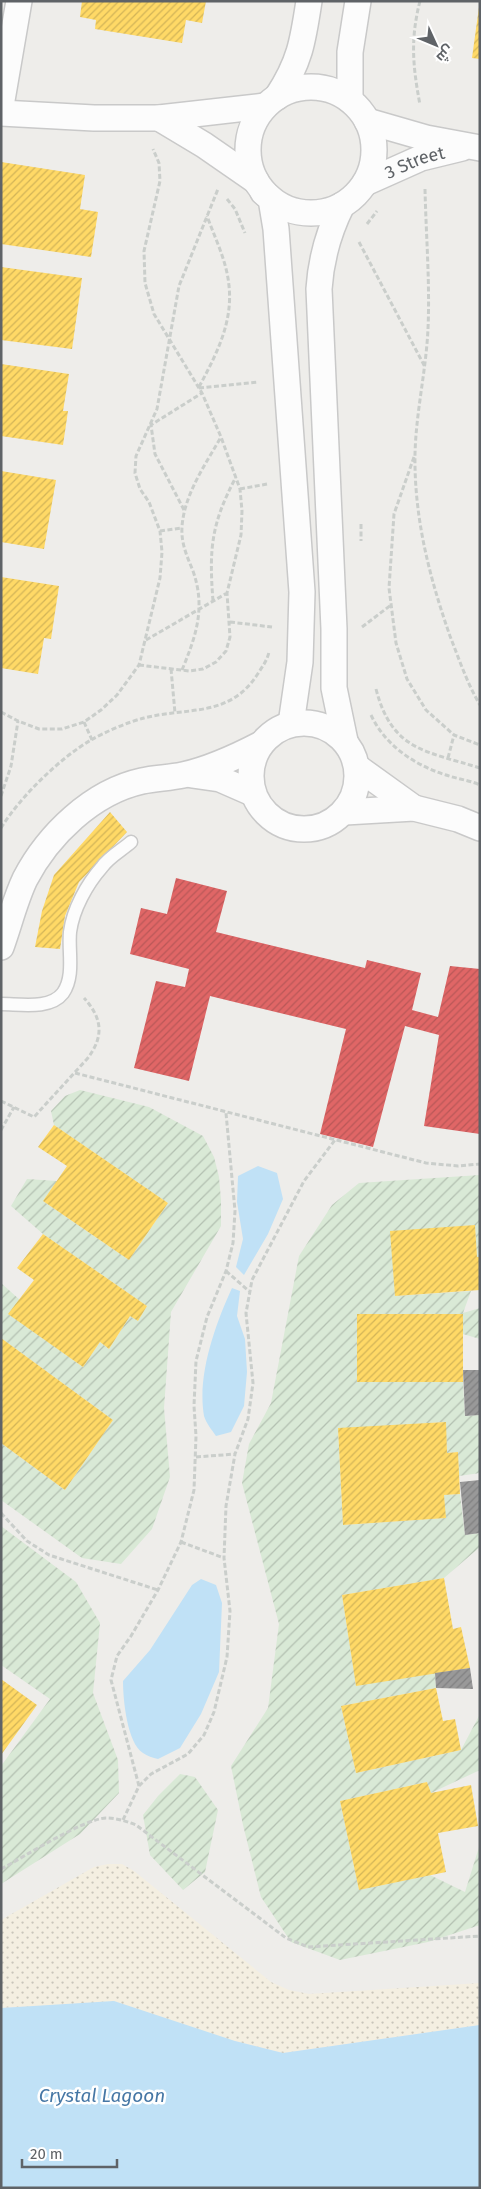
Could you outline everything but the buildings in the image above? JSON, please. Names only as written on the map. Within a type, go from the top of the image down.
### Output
[{"type":"street","points":[[1,106],[19,1]]},
{"type":"street","points":[[291,724],[300,662],[302,592],[276,229],[271,199],[260,187],[249,162],[248,143],[254,123],[295,67],[301,50],[309,1]]},
{"type":"street","points":[[350,100],[350,52],[358,1]]},
{"type":"street","points":[[1,113],[94,118],[158,118],[271,101],[289,91],[314,86],[333,91],[350,100],[367,121],[372,136],[374,152],[371,168],[365,182],[342,205],[322,212],[300,212],[280,205],[260,187],[204,145],[158,118]]},
{"type":"street","name":"3 Street","points":[[367,121],[423,148],[473,147]]},
{"type":"street","name":"3 Street","points":[[365,182],[423,148]]},
{"type":"street","points":[[261,744],[253,759],[250,776],[252,793],[261,809],[275,822],[293,829],[312,829],[330,823],[344,812],[354,795],[358,776],[355,758],[345,741],[334,688],[334,629],[319,289],[324,248],[330,228],[342,205]]},
{"type":"street","points":[[1,948],[25,880],[54,836],[94,802],[140,781],[184,774],[224,762],[261,744],[274,732],[291,724],[311,723],[330,729],[345,741]]},
{"type":"street","points":[[357,767],[414,808]]},
{"type":"street","points":[[184,774],[220,779],[252,793]]},
{"type":"street","points":[[344,812],[368,809],[414,808],[458,819],[480,828]]},
{"type":"lane","points":[[1,1004],[38,1005],[52,1002],[63,993],[69,981],[70,931],[82,896],[102,865],[132,842]]},
{"type":"path","points":[[420,1],[413,35],[412,61],[423,148],[429,289],[425,368],[415,453],[417,499],[423,545],[434,590],[461,666],[480,705]]},
{"type":"path","points":[[139,665],[182,670],[203,669],[216,662],[226,651],[230,637],[227,593],[241,535],[240,489],[221,437],[202,393],[154,314],[145,283],[144,252],[160,181],[159,163],[152,146],[161,150]]},
{"type":"path","points":[[1,712],[39,729],[62,730],[84,722],[117,695],[139,665],[160,578],[162,552],[160,531],[149,502],[140,489],[135,473],[136,456],[157,409],[179,286],[219,187],[235,209],[246,234]]},
{"type":"path","points":[[366,227],[380,208]]},
{"type":"path","points":[[199,388],[218,351],[228,318],[229,285],[207,216]]},
{"type":"path","points":[[354,249],[362,233]]},
{"type":"path","points":[[357,240],[425,368]]},
{"type":"path","points":[[199,388],[261,382]]},
{"type":"path","points":[[151,425],[202,393]]},
{"type":"path","points":[[151,425],[155,454],[184,511]]},
{"type":"path","points":[[182,670],[196,636],[200,610],[193,572],[183,548],[182,528],[184,511],[189,495],[221,437]]},
{"type":"path","points":[[415,453],[394,514],[389,588],[396,643],[407,679],[426,710],[454,735],[480,745]]},
{"type":"path","points":[[213,601],[210,564],[216,520],[236,477]]},
{"type":"path","points":[[240,489],[270,484],[270,492]]},
{"type":"path","points":[[360,523],[362,542]]},
{"type":"path","points":[[160,531],[182,528]]},
{"type":"path","points":[[145,640],[227,593]]},
{"type":"path","points":[[359,629],[360,619]]},
{"type":"path","points":[[230,622],[274,627],[272,635]]},
{"type":"path","points":[[1,828],[58,762],[92,740],[143,718],[223,705],[250,686],[268,658],[270,650]]},
{"type":"path","points":[[171,669],[175,713]]},
{"type":"path","points":[[376,689],[381,710],[392,729],[408,743],[428,753],[480,768]]},
{"type":"path","points":[[368,707],[376,725],[395,747],[418,764],[445,775],[480,785]]},
{"type":"path","points":[[1,796],[11,766],[18,721]]},
{"type":"path","points":[[84,722],[92,740]]},
{"type":"path","points":[[448,758],[454,735]]},
{"type":"path","points":[[1,1101],[34,1117],[95,1049],[99,1036],[99,1023],[95,1010],[69,981]]},
{"type":"path","points":[[75,1073],[426,1163],[458,1166],[480,1164]]},
{"type":"path","points":[[1,1130],[14,1107]]},
{"type":"path","points":[[139,1786],[111,1680],[117,1656],[158,1590],[181,1542],[194,1490],[196,1361],[206,1317],[226,1271],[233,1243],[236,1211],[226,1113]]},
{"type":"path","points":[[123,1820],[139,1786],[151,1774],[188,1754],[204,1735],[214,1712],[227,1657],[230,1611],[224,1558],[226,1506],[235,1454],[248,1419],[253,1383],[246,1313],[252,1280],[267,1248],[304,1181],[335,1140]]},
{"type":"path","points":[[226,1271],[250,1293]]},
{"type":"path","points":[[196,1457],[235,1454]]},
{"type":"path","points":[[1,1513],[27,1541],[49,1555],[158,1590]]},
{"type":"path","points":[[181,1542],[224,1558]]},
{"type":"path","points":[[1,1869],[89,1822],[106,1818],[123,1820],[136,1825],[286,1938],[308,1947],[480,1936]]},
{"type":"sand","points":[[122,1864],[134,1871],[271,1982],[289,1990],[309,1994],[480,1983],[480,2025],[283,2053],[235,2041],[14,2007],[1,2008],[1,1920],[94,1867]]},
{"type":"green space","points":[[80,1090],[149,1107],[203,1136],[214,1157],[219,1177],[221,1200],[221,1226],[171,1312],[164,1408],[170,1477],[152,1529],[121,1564],[82,1558],[1,1500],[1,1443],[65,1490],[113,1420],[1,1338],[1,1283],[20,1300],[9,1314],[83,1367],[100,1342],[109,1349],[130,1316],[138,1321],[147,1306],[43,1234],[11,1206],[27,1179],[57,1181],[43,1201],[129,1260],[168,1203],[54,1125],[51,1111],[65,1096]]},
{"type":"green space","points":[[480,1175],[480,1257],[477,1257],[475,1225],[391,1232],[395,1296],[471,1291],[463,1313],[480,1308],[480,1339],[463,1334],[463,1314],[357,1315],[357,1382],[463,1382],[465,1416],[480,1415],[480,1473],[459,1476],[458,1452],[447,1453],[445,1422],[338,1429],[343,1525],[445,1518],[444,1495],[460,1494],[465,1535],[480,1533],[480,1547],[444,1578],[342,1595],[356,1685],[435,1673],[436,1688],[341,1706],[356,1773],[461,1750],[480,1714],[480,1770],[431,1793],[427,1782],[340,1801],[359,1890],[430,1875],[465,1892],[480,1844],[480,1925],[428,1942],[340,1960],[291,1942],[261,1897],[243,1825],[231,1766],[268,1708],[279,1624],[242,1483],[249,1444],[271,1403],[299,1256],[332,1205],[359,1183]]},
{"type":"green space","points":[[1,1526],[76,1582],[100,1623],[93,1693],[118,1760],[119,1793],[80,1834],[1,1884],[1,1766],[50,1699],[1,1665]]},
{"type":"green space","points":[[180,1774],[195,1777],[218,1810],[205,1872],[183,1890],[150,1855],[143,1815],[158,1796]]},
{"type":"water","points":[[258,1166],[277,1173],[283,1199],[268,1234],[244,1275],[236,1267],[243,1239],[237,1202],[238,1176]]},
{"type":"water","points":[[232,1288],[240,1291],[237,1316],[245,1339],[247,1372],[244,1406],[231,1432],[216,1436],[204,1416],[203,1384],[209,1350],[219,1318]]},
{"type":"water","points":[[201,1579],[216,1585],[222,1603],[219,1672],[201,1714],[180,1748],[156,1759],[143,1753],[133,1740],[125,1709],[123,1681],[150,1650],[192,1585]]},
{"type":"water","name":"Crystal Lagoon","points":[[114,2001],[235,2041],[283,2053],[480,2025],[480,2188],[1,2188],[1,2008]]}]
